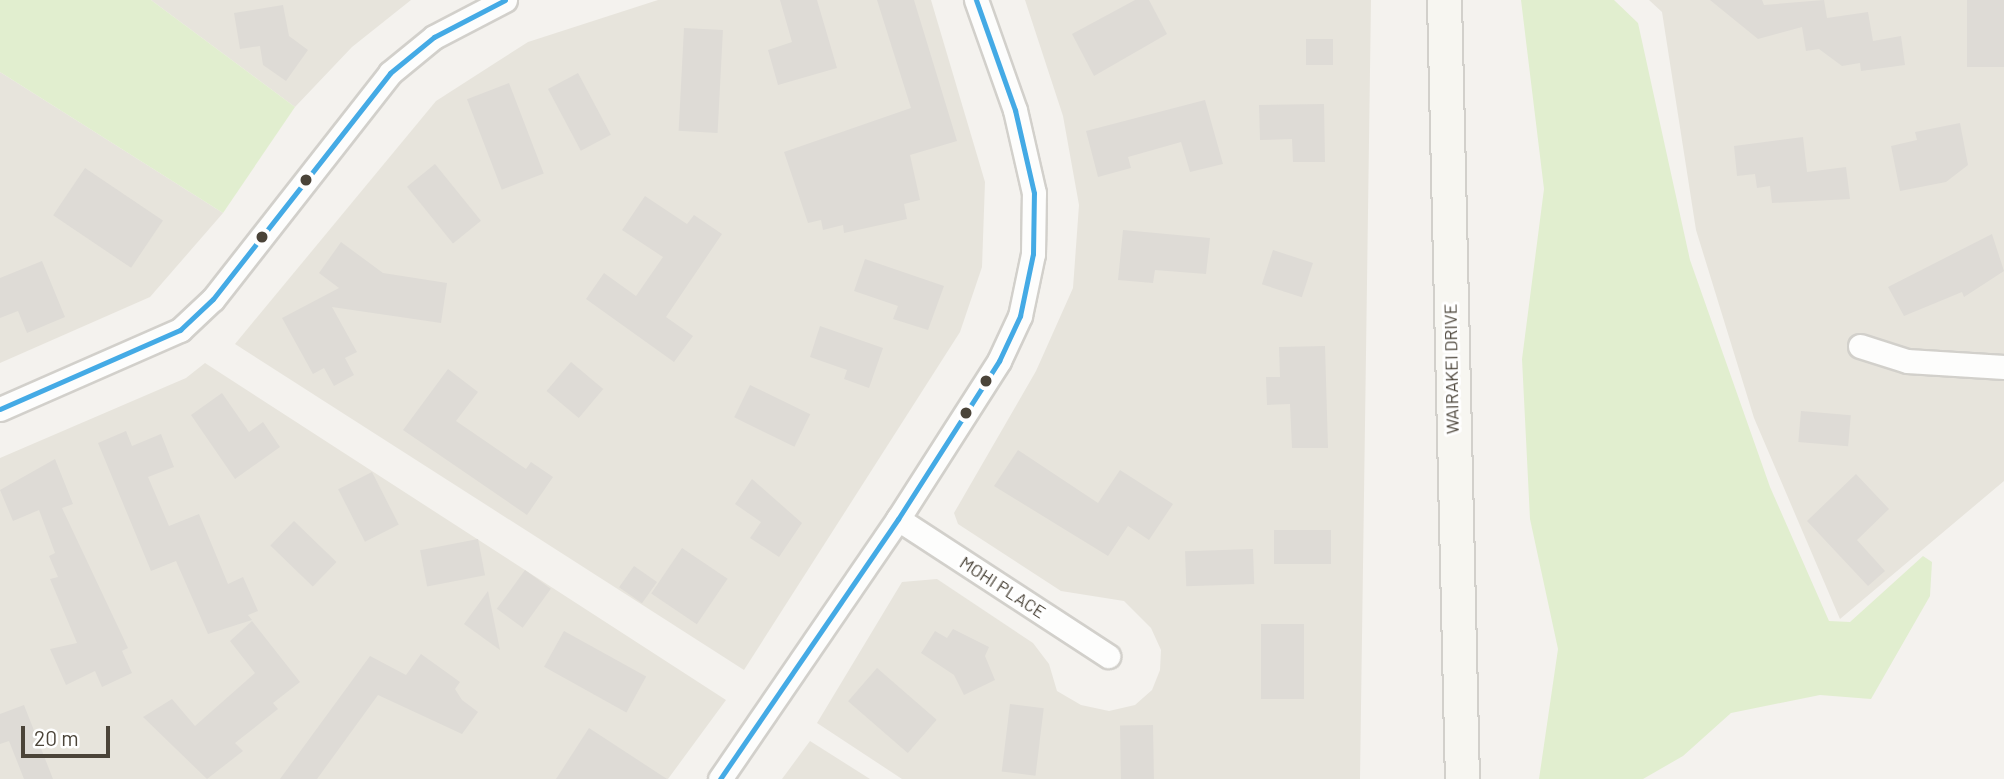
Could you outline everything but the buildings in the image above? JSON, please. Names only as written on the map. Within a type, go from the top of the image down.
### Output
[{"type":"main road","name":"WAIRAKEI DRIVE","points":[[1444,0],[1462,779]]},
{"type":"main road","name":"WAIRAKEI DRIVE","points":[[1461,737],[1469,779]]},
{"type":"street","points":[[720,779],[898,519],[999,361],[1020,316],[1033,254],[1031,181],[1015,110],[976,0]]},
{"type":"street","points":[[0,409],[180,330],[213,299],[390,73],[495,1]]},
{"type":"street","points":[[1860,346],[1907,361],[2004,367]]},
{"type":"street","name":"MOHI PLACE","points":[[898,519],[1108,656]]},
{"type":"shaded area","points":[[151,0],[411,0],[352,47],[295,107]]},
{"type":"shaded area","points":[[658,0],[931,0],[985,182],[982,267],[960,332],[744,670],[235,344],[436,101],[528,42]]},
{"type":"shaded area","points":[[1025,0],[1371,0],[1360,779],[902,779],[817,723],[902,582],[937,579],[1033,643],[1049,664],[1057,691],[1081,705],[1109,711],[1135,705],[1152,690],[1160,670],[1161,650],[1151,628],[1124,601],[1061,591],[958,524],[954,513],[1036,371],[1073,288],[1079,205],[1063,116]]},
{"type":"shaded area","points":[[1649,0],[2004,0],[2004,481],[1840,619],[1754,418],[1696,230],[1662,12]]},
{"type":"shaded area","points":[[0,72],[223,213],[150,297],[0,363]]},
{"type":"shaded area","points":[[205,363],[726,700],[668,779],[0,779],[0,458],[186,378]]},
{"type":"shaded area","points":[[810,741],[870,779],[782,779]]},
{"type":"green space","points":[[0,0],[151,0],[295,107],[223,213],[0,72]]},
{"type":"green space","points":[[1521,0],[1614,0],[1638,23],[1690,260],[1770,487],[1829,621],[1850,622],[1923,556],[1932,562],[1930,596],[1871,699],[1820,695],[1731,713],[1683,756],[1643,779],[1539,779],[1558,649],[1530,519],[1522,359],[1544,189]]},
{"type":"transit line","points":[[0,409],[180,330],[213,299],[390,73],[434,37],[505,0]]},
{"type":"transit line","points":[[720,779],[898,519],[999,361],[1020,316],[1033,254],[1034,193],[1015,110],[976,0]]}]
